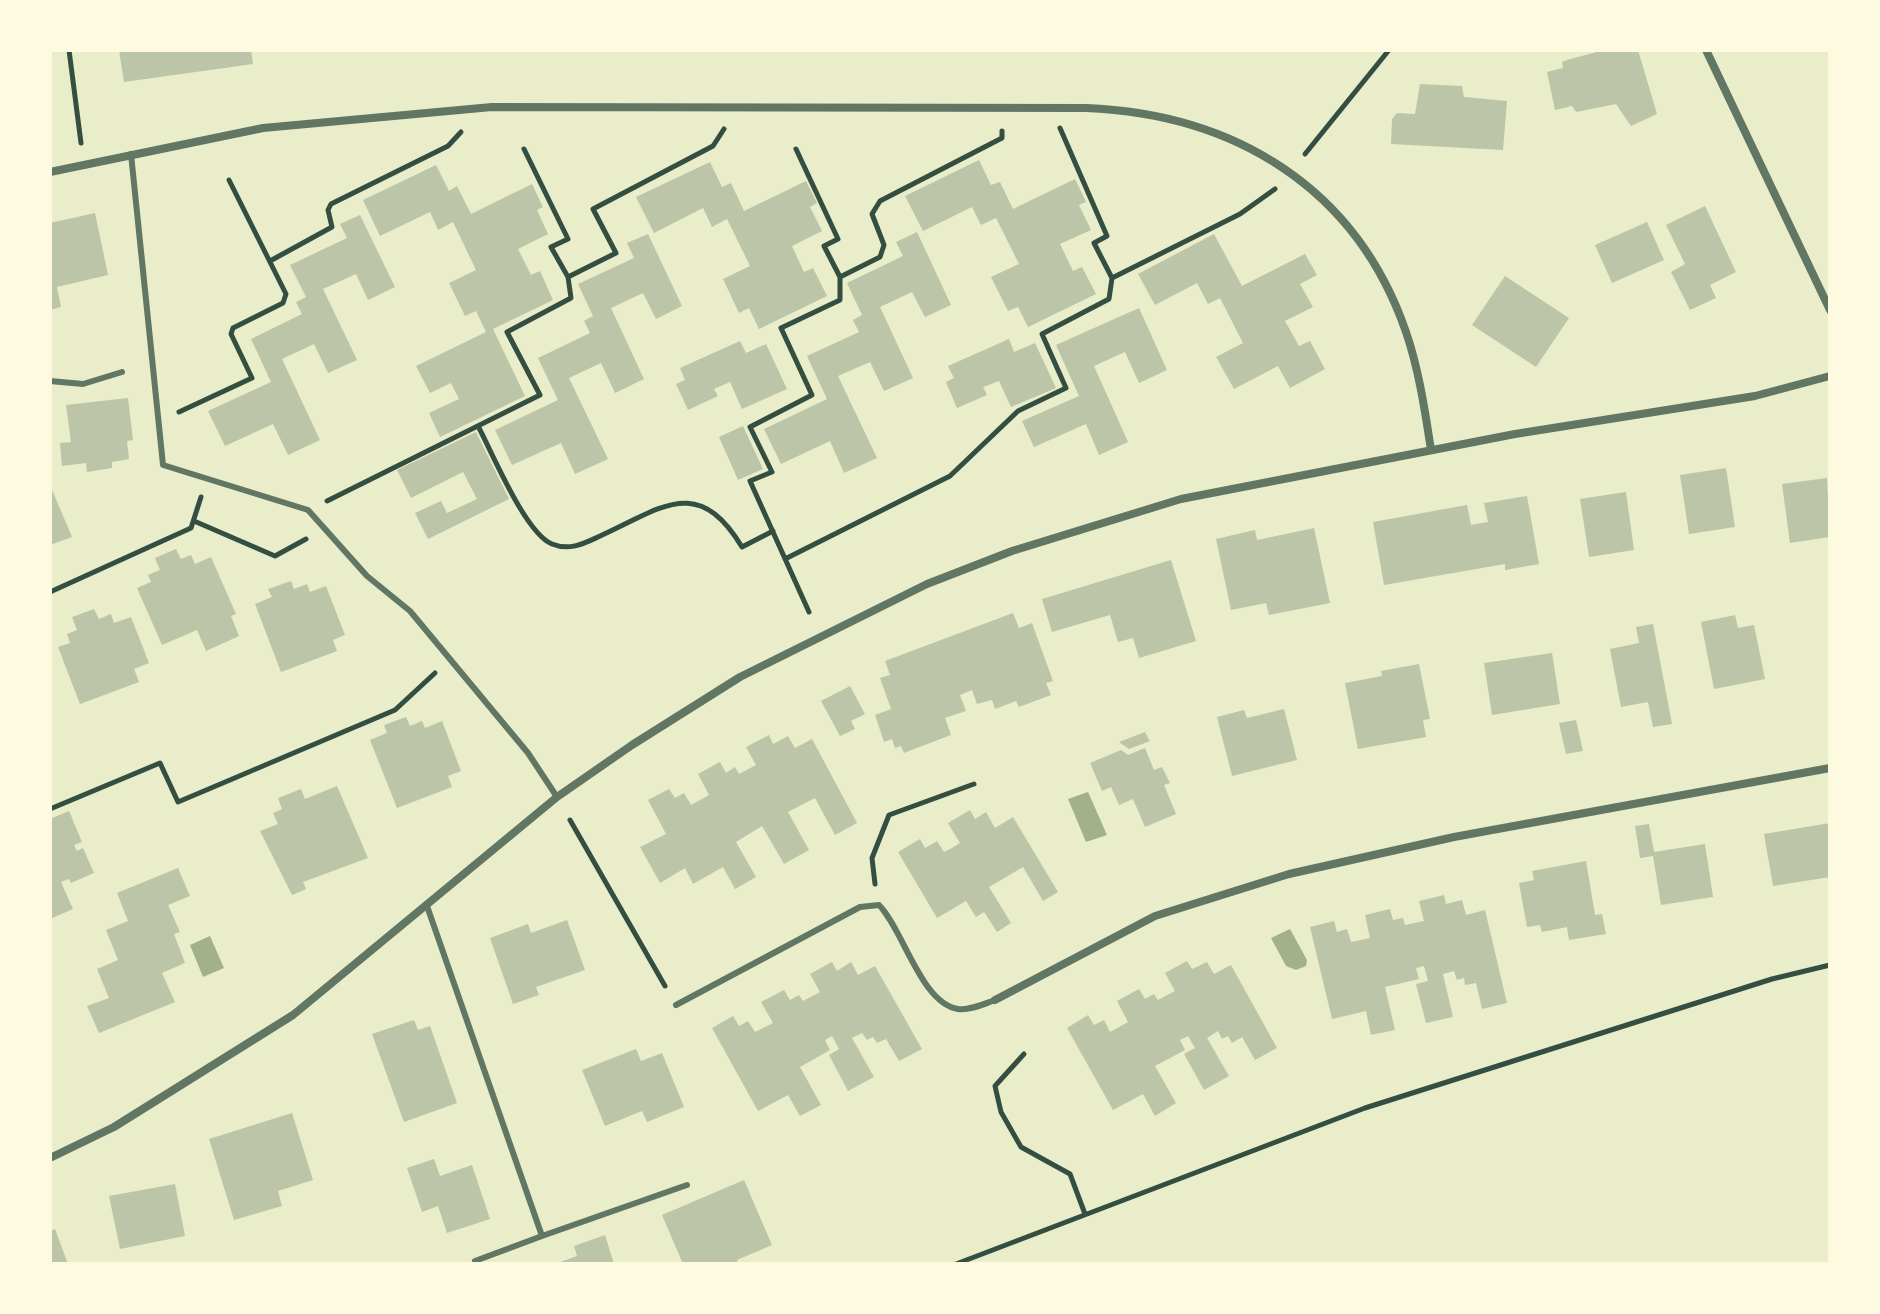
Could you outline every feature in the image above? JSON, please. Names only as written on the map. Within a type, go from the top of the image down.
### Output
[{"type":"street","points":[[1706,50],[1830,310]]},
{"type":"street","points":[[50,172],[301,123],[530,105],[1086,108],[1168,116],[1218,131],[1259,152],[1310,188],[1343,220],[1369,254],[1401,320],[1419,378],[1431,450]]},
{"type":"street","points":[[50,1158],[114,1127],[293,1015],[557,797],[632,745],[740,677],[838,626],[969,568],[1096,523],[1181,499],[1431,450],[1755,396],[1830,376]]},
{"type":"street","points":[[995,1000],[1155,916],[1289,874],[1454,837],[1830,768]]},
{"type":"lane","points":[[131,154],[163,465],[308,510],[367,576],[410,611],[528,753],[557,797]]},
{"type":"lane","points":[[50,381],[83,384],[122,372]]},
{"type":"lane","points":[[676,1005],[860,907],[879,905],[891,918],[925,984],[944,1005],[961,1010],[995,1000]]},
{"type":"lane","points":[[427,906],[542,1236]]},
{"type":"lane","points":[[475,1261],[687,1185]]},
{"type":"path","points":[[69,50],[81,143]]},
{"type":"path","points":[[1305,154],[1389,50]]},
{"type":"path","points":[[840,277],[880,257],[884,245],[872,214],[880,201],[1002,138],[1002,126]]},
{"type":"path","points":[[568,277],[616,253],[593,209],[713,146],[726,127]]},
{"type":"path","points":[[785,559],[950,476],[1018,411],[1066,388],[1042,334],[1109,299],[1112,278],[1094,243],[1107,236],[1060,127]]},
{"type":"path","points":[[270,261],[332,227],[328,210],[331,204],[448,146],[462,131]]},
{"type":"path","points":[[308,510],[540,395],[507,332],[571,298],[568,277],[551,247],[568,239],[524,149]]},
{"type":"path","points":[[796,149],[838,239],[824,246],[840,277],[840,300],[781,328],[812,395],[750,427],[772,472],[750,481],[809,612]]},
{"type":"path","points":[[158,421],[252,378],[231,334],[233,328],[283,303],[286,294],[229,180]]},
{"type":"path","points":[[1112,278],[1240,214],[1277,187]]},
{"type":"path","points":[[478,426],[533,527],[551,544],[575,547],[673,504],[701,503],[727,523],[742,547],[773,531]]},
{"type":"path","points":[[50,592],[191,528],[207,478]]},
{"type":"path","points":[[194,521],[275,556],[326,528]]},
{"type":"path","points":[[50,809],[160,763],[178,802],[395,710],[450,659]]},
{"type":"path","points":[[879,905],[872,858],[889,815],[974,784]]},
{"type":"path","points":[[570,820],[676,1005]]},
{"type":"path","points":[[956,1264],[1365,1108],[1772,979],[1830,965]]},
{"type":"path","points":[[1024,1054],[995,1086],[1001,1112],[1021,1147],[1070,1174],[1085,1214]]},
{"type":"shaded area","points":[[1088,792],[1107,835],[1086,842],[1068,799]]},
{"type":"shaded area","points":[[1290,929],[1307,960],[1306,966],[1296,970],[1286,966],[1271,938]]},
{"type":"shaded area","points":[[210,936],[224,968],[203,977],[190,945]]},
{"type":"building","points":[[119,50],[251,50],[253,64],[124,82]]},
{"type":"building","points":[[1604,50],[1638,50],[1657,114],[1631,126],[1616,104],[1576,112],[1572,106],[1555,110],[1547,72],[1563,68],[1562,62],[1567,60]]},
{"type":"building","points":[[1420,84],[1462,86],[1464,97],[1507,101],[1503,150],[1391,144],[1392,119],[1397,113],[1415,114]]},
{"type":"building","points":[[979,160],[991,185],[1000,182],[1013,209],[1075,179],[1086,202],[1079,205],[1091,230],[1060,244],[1073,271],[1082,267],[1096,294],[1028,327],[1018,307],[1008,311],[991,277],[1019,264],[996,218],[981,225],[972,207],[923,231],[905,196]]},
{"type":"building","points":[[710,162],[722,187],[731,183],[744,211],[806,181],[817,203],[810,207],[822,231],[792,246],[804,272],[813,268],[827,296],[759,329],[749,308],[739,313],[723,279],[750,266],[727,219],[712,227],[703,208],[654,233],[636,197]]},
{"type":"building","points":[[436,165],[449,191],[457,186],[471,214],[532,184],[543,207],[537,210],[548,234],[518,249],[531,275],[540,271],[553,300],[493,329],[525,396],[440,437],[429,413],[459,399],[451,383],[430,393],[416,366],[486,332],[476,311],[465,316],[449,283],[476,270],[453,222],[438,230],[430,212],[380,236],[363,200]]},
{"type":"building","points":[[1705,206],[1736,272],[1710,285],[1716,298],[1690,310],[1671,272],[1685,264],[1666,225]]},
{"type":"building","points":[[95,213],[108,275],[57,287],[61,307],[50,310],[50,223]]},
{"type":"building","points":[[360,215],[395,287],[368,300],[356,274],[323,289],[357,360],[328,373],[314,344],[282,359],[320,440],[288,455],[273,424],[225,446],[208,411],[271,382],[251,339],[302,314],[296,302],[306,297],[290,265],[347,238],[340,224]]},
{"type":"building","points":[[1647,222],[1664,260],[1612,283],[1595,245]]},
{"type":"building","points":[[917,232],[951,305],[925,317],[912,292],[880,307],[913,378],[884,391],[870,362],[838,376],[877,458],[844,473],[830,441],[781,464],[764,429],[827,399],[807,356],[859,332],[853,320],[862,315],[847,283],[903,256],[896,242]]},
{"type":"building","points":[[648,234],[682,306],[656,319],[643,293],[611,308],[644,379],[615,393],[601,363],[569,378],[608,459],[575,474],[561,443],[512,465],[495,430],[558,400],[538,358],[590,333],[584,321],[593,316],[578,284],[634,258],[627,243]]},
{"type":"building","points":[[1214,234],[1242,286],[1305,254],[1317,275],[1300,284],[1313,307],[1285,321],[1299,346],[1310,341],[1325,369],[1290,388],[1278,366],[1234,389],[1216,357],[1243,343],[1220,298],[1208,304],[1197,283],[1155,305],[1138,274]]},
{"type":"building","points":[[1505,276],[1569,318],[1536,367],[1472,325]]},
{"type":"building","points":[[1139,308],[1167,370],[1139,383],[1125,352],[1094,366],[1128,442],[1099,455],[1086,424],[1034,447],[1022,421],[1079,396],[1056,345]]},
{"type":"building","points":[[1009,339],[1014,352],[1035,343],[1056,388],[1011,407],[999,381],[983,387],[987,395],[957,408],[946,382],[954,378],[948,366]]},
{"type":"building","points":[[740,341],[746,353],[766,344],[787,389],[742,409],[730,382],[714,389],[718,396],[688,410],[676,384],[685,380],[680,368]]},
{"type":"building","points":[[128,398],[133,440],[127,441],[129,459],[112,462],[112,468],[87,472],[86,463],[62,466],[60,443],[71,442],[66,405]]},
{"type":"building","points":[[743,426],[763,469],[738,480],[719,437]]},
{"type":"building","points":[[476,432],[509,499],[428,539],[415,513],[441,501],[447,513],[477,499],[463,472],[411,498],[397,470]]},
{"type":"building","points":[[1726,468],[1735,527],[1689,534],[1680,475]]},
{"type":"building","points":[[1827,478],[1830,537],[1790,543],[1782,484]]},
{"type":"building","points":[[50,485],[72,537],[50,545]]},
{"type":"building","points":[[1626,492],[1634,550],[1589,557],[1580,499]]},
{"type":"building","points":[[1527,496],[1539,564],[1505,570],[1505,564],[1384,585],[1373,522],[1467,505],[1471,525],[1488,522],[1484,503]]},
{"type":"building","points":[[1314,528],[1330,603],[1269,615],[1266,603],[1231,610],[1216,539],[1255,530],[1257,540]]},
{"type":"building","points":[[176,549],[181,559],[191,555],[195,564],[211,557],[236,614],[231,616],[239,636],[206,651],[197,630],[162,645],[137,588],[151,582],[148,575],[160,570],[155,558]]},
{"type":"building","points":[[1171,560],[1196,641],[1139,658],[1133,638],[1118,642],[1110,615],[1052,632],[1042,599]]},
{"type":"building","points":[[291,581],[294,589],[307,584],[310,592],[326,586],[345,635],[333,640],[337,651],[281,672],[255,604],[272,597],[268,589]]},
{"type":"building","points":[[94,609],[99,619],[111,614],[114,623],[131,617],[149,663],[134,669],[139,682],[80,704],[58,647],[70,643],[67,634],[77,630],[72,617]]},
{"type":"building","points":[[1013,613],[1019,628],[1032,623],[1053,681],[1046,683],[1051,695],[1019,707],[1016,701],[995,709],[992,700],[977,704],[972,690],[960,695],[966,711],[945,718],[951,735],[904,753],[901,746],[895,748],[892,739],[884,742],[875,715],[891,709],[880,678],[890,675],[885,661]]},
{"type":"building","points":[[1735,615],[1738,628],[1754,625],[1765,679],[1714,689],[1701,622]]},
{"type":"building","points":[[1653,624],[1672,724],[1653,727],[1648,702],[1621,707],[1610,649],[1639,643],[1636,627]]},
{"type":"building","points":[[1552,653],[1560,704],[1492,715],[1484,663]]},
{"type":"building","points":[[1419,664],[1430,719],[1423,720],[1426,737],[1358,749],[1345,683],[1382,676],[1381,671]]},
{"type":"building","points":[[850,686],[865,714],[851,721],[855,729],[840,736],[821,701]]},
{"type":"building","points":[[1284,709],[1297,760],[1232,776],[1217,717],[1244,710],[1247,718]]},
{"type":"building","points":[[406,717],[410,726],[422,721],[425,728],[442,721],[461,771],[448,776],[452,787],[397,808],[370,740],[387,733],[384,725]]},
{"type":"building","points":[[1576,720],[1583,751],[1566,754],[1559,723]]},
{"type":"building","points":[[1145,732],[1150,741],[1129,749],[1119,742]]},
{"type":"building","points":[[769,735],[773,744],[788,736],[795,748],[812,739],[857,823],[835,835],[815,798],[788,812],[809,850],[784,864],[762,826],[736,842],[756,877],[735,889],[723,867],[693,884],[685,868],[660,883],[640,847],[666,834],[648,800],[669,789],[675,798],[684,793],[691,805],[709,795],[698,774],[720,762],[726,773],[735,767],[739,774],[756,765],[746,747]]},
{"type":"building","points":[[1145,748],[1154,770],[1162,767],[1170,783],[1164,785],[1176,814],[1145,827],[1133,799],[1119,805],[1111,787],[1102,791],[1090,763],[1121,750],[1128,755]]},
{"type":"building","points":[[337,786],[368,858],[303,882],[306,889],[292,895],[260,831],[278,824],[273,813],[282,809],[278,798],[301,789],[305,799]]},
{"type":"building","points":[[970,810],[975,819],[986,812],[995,828],[1013,817],[1058,892],[1043,901],[1023,867],[989,887],[1011,923],[997,932],[984,912],[976,917],[966,901],[937,918],[898,852],[920,839],[925,848],[937,841],[944,852],[952,848],[960,843],[948,823]]},
{"type":"building","points":[[69,811],[82,842],[74,845],[77,851],[83,848],[94,873],[71,883],[69,879],[61,882],[73,909],[50,919],[50,819]]},
{"type":"building","points":[[1830,823],[1830,877],[1773,886],[1764,834]]},
{"type":"building","points":[[1649,824],[1654,852],[1705,844],[1713,897],[1661,905],[1653,856],[1640,858],[1635,826]]},
{"type":"building","points":[[1586,861],[1595,915],[1602,914],[1606,934],[1569,940],[1567,927],[1542,932],[1540,925],[1527,927],[1519,883],[1534,880],[1532,871]]},
{"type":"building","points":[[178,868],[190,896],[168,905],[180,932],[174,934],[185,963],[162,973],[175,1002],[99,1033],[87,1006],[109,998],[97,969],[118,960],[106,930],[128,921],[117,893]]},
{"type":"building","points":[[1444,895],[1446,904],[1462,900],[1466,915],[1485,910],[1507,1003],[1482,1009],[1476,983],[1465,985],[1464,978],[1457,980],[1454,971],[1443,974],[1453,1017],[1426,1023],[1416,984],[1428,981],[1424,966],[1416,968],[1419,979],[1385,987],[1395,1030],[1371,1035],[1366,1011],[1332,1019],[1310,927],[1334,921],[1337,932],[1347,929],[1351,942],[1370,938],[1365,915],[1390,909],[1393,920],[1403,918],[1405,925],[1424,921],[1419,901]]},
{"type":"building","points":[[567,920],[585,970],[536,987],[539,995],[513,1004],[490,938],[528,924],[531,933]]},
{"type":"building","points":[[1187,961],[1192,969],[1207,962],[1214,974],[1231,965],[1277,1048],[1255,1060],[1242,1037],[1232,1043],[1228,1036],[1222,1039],[1218,1031],[1207,1038],[1229,1076],[1204,1090],[1184,1054],[1195,1048],[1188,1036],[1180,1040],[1185,1050],[1155,1066],[1176,1103],[1155,1116],[1143,1094],[1113,1110],[1067,1028],[1088,1015],[1094,1025],[1104,1020],[1110,1032],[1128,1022],[1117,1001],[1139,989],[1145,999],[1154,994],[1158,1000],[1175,991],[1165,973]]},
{"type":"building","points":[[832,962],[837,971],[851,962],[858,975],[875,966],[922,1049],[899,1061],[886,1039],[877,1043],[873,1037],[867,1040],[862,1033],[852,1038],[874,1077],[848,1091],[829,1055],[839,1049],[832,1036],[825,1040],[830,1050],[800,1067],[821,1105],[800,1116],[788,1095],[758,1111],[712,1028],[733,1016],[739,1026],[748,1021],[755,1032],[773,1023],[761,1002],[784,990],[790,1000],[799,995],[803,1001],[820,992],[810,974]]},
{"type":"building","points":[[414,1020],[418,1030],[430,1026],[457,1103],[404,1122],[372,1034]]},
{"type":"building","points":[[636,1049],[641,1061],[662,1053],[684,1107],[647,1122],[642,1111],[605,1126],[582,1070]]},
{"type":"building","points":[[292,1113],[313,1180],[278,1191],[282,1206],[234,1220],[209,1139]]},
{"type":"building","points":[[434,1159],[440,1176],[472,1165],[490,1219],[447,1233],[438,1206],[422,1212],[407,1168]]},
{"type":"building","points":[[744,1180],[772,1245],[737,1260],[738,1264],[683,1264],[662,1215]]},
{"type":"building","points":[[175,1184],[185,1236],[120,1249],[109,1196]]},
{"type":"building","points":[[55,1229],[68,1264],[50,1264],[50,1231]]},
{"type":"building","points":[[605,1235],[614,1264],[555,1264],[577,1256],[574,1246]]}]
